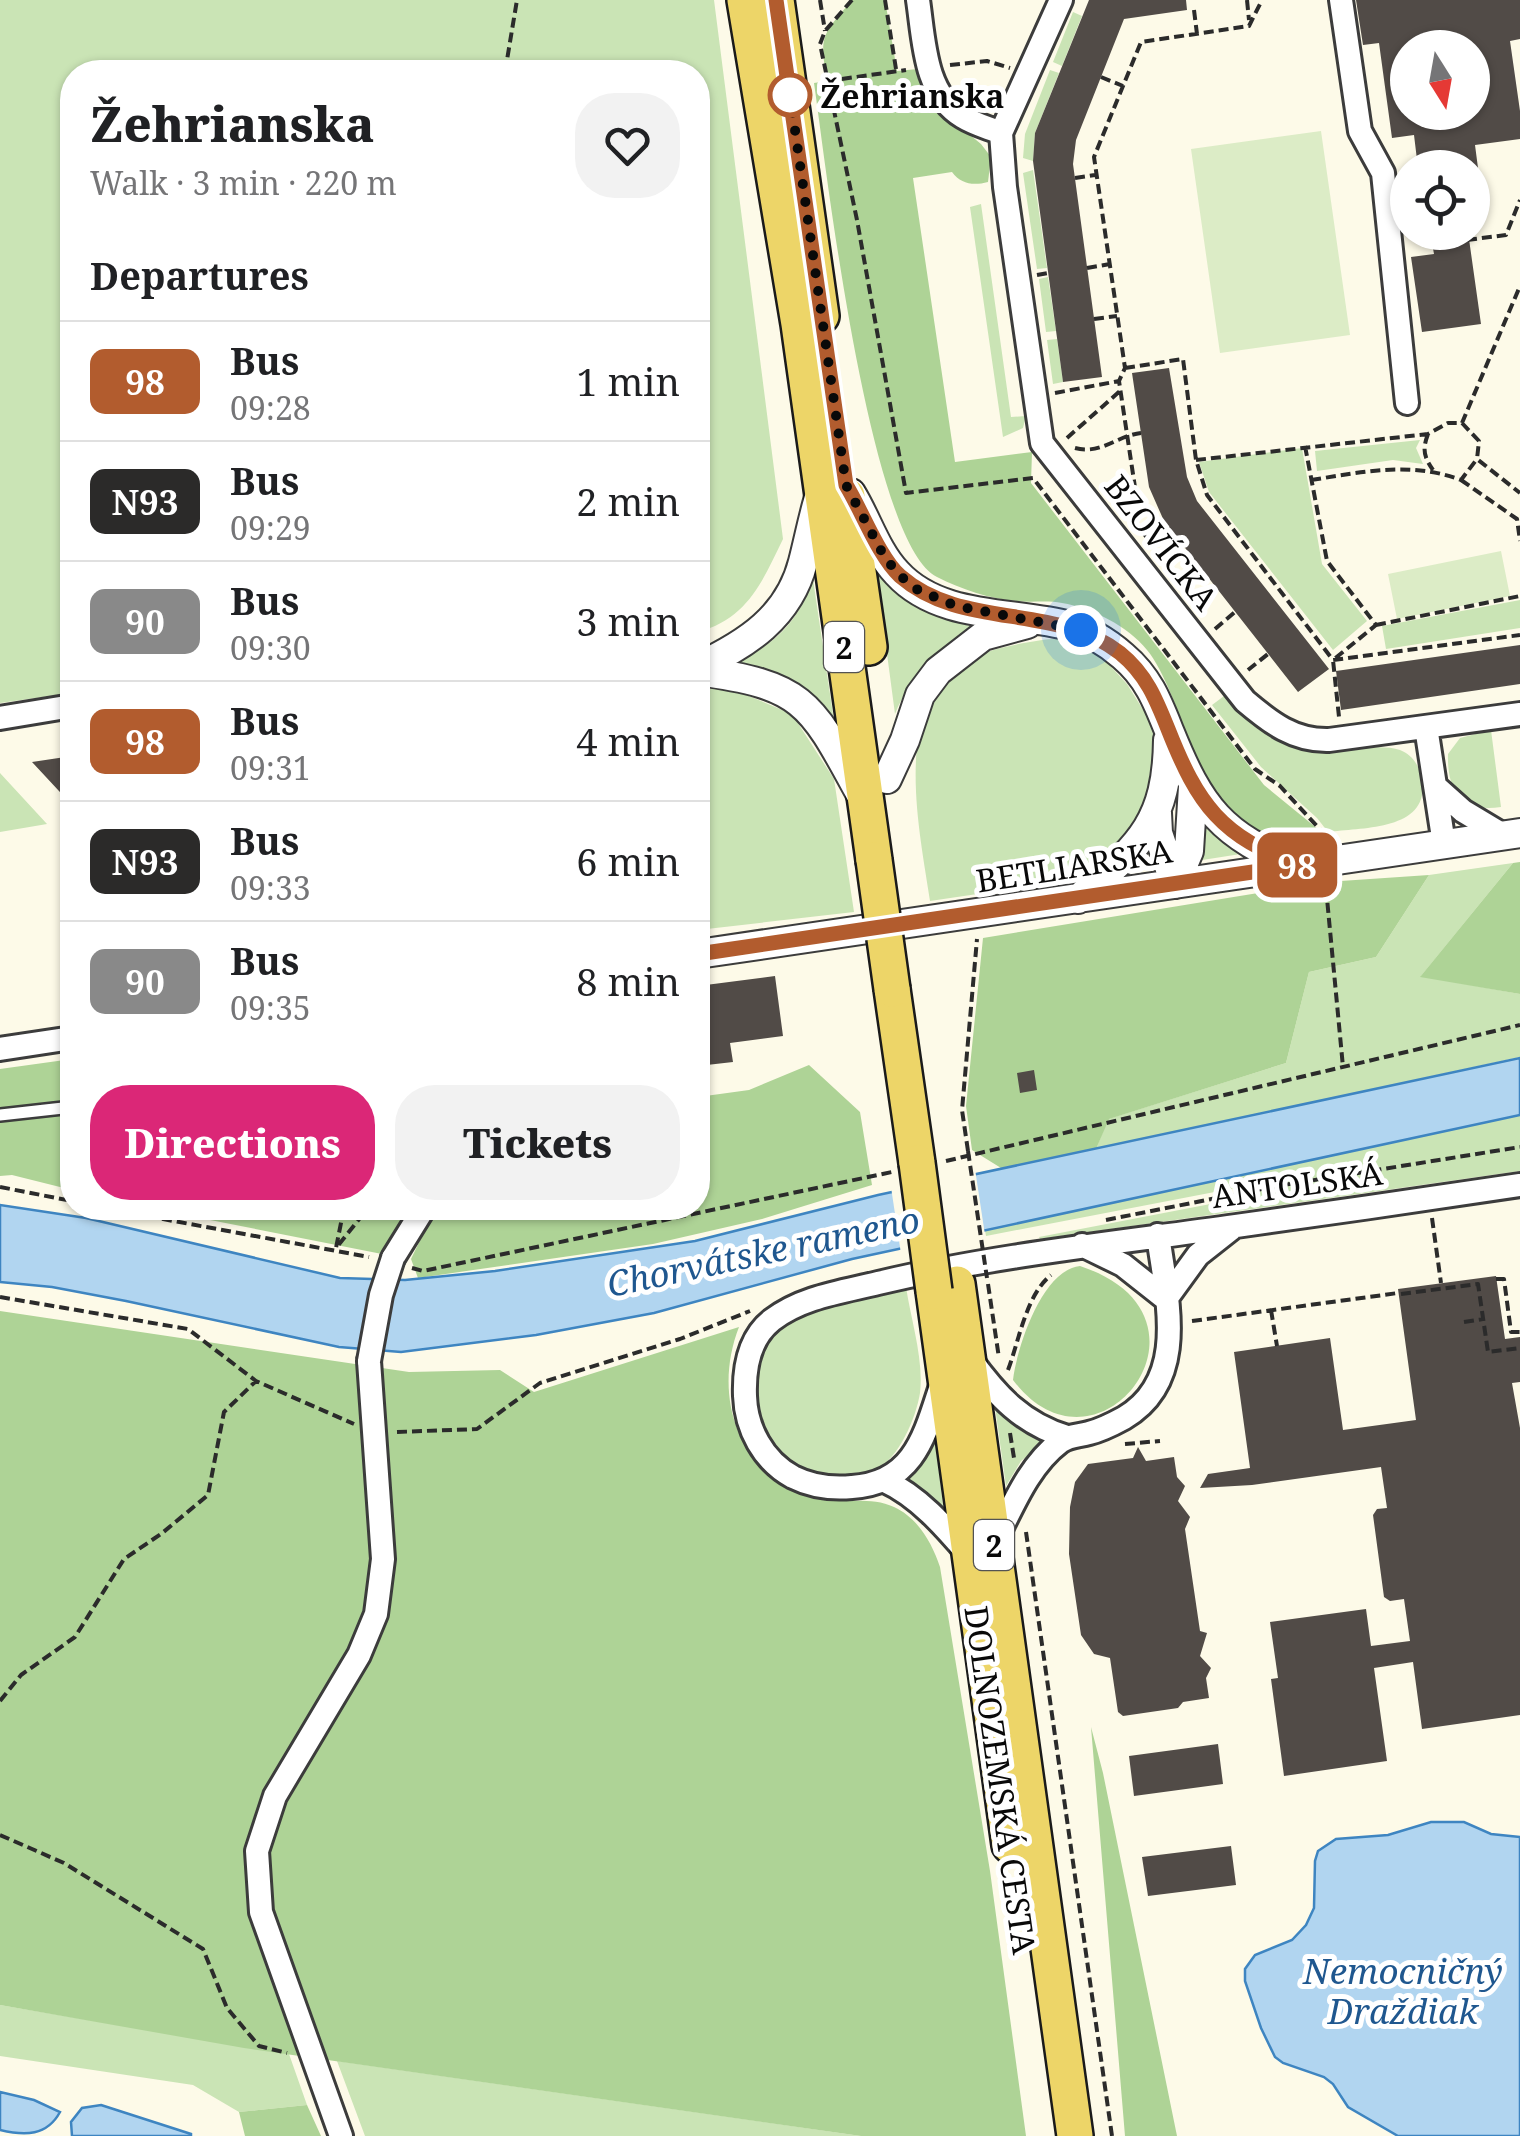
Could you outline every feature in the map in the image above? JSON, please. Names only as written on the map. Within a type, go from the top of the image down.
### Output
[{"type":"main road","name":"DOLNOZEMSKÁ CESTA","points":[[745,0],[799,324],[834,486]]},
{"type":"main road","name":"DOLNOZEMSKÁ CESTA","points":[[776,0],[834,486],[903,988],[931,1161],[959,1284],[956,1366],[1075,2136]]},
{"type":"main road","name":"DOLNOZEMSKÁ CESTA","points":[[982,1550],[1052,2136]]},
{"type":"street","points":[[918,0],[928,68],[941,97],[962,116],[1001,133]]},
{"type":"street","name":"BZOVÍCKA","points":[[1060,0],[1001,133],[1005,187],[1042,442],[1245,701],[1287,732],[1316,740],[1520,714]]},
{"type":"street","points":[[1341,0],[1360,131],[1383,173],[1407,404]]},
{"type":"street","points":[[834,486],[898,574],[918,590],[956,606],[1081,630],[1122,655],[1149,685],[1193,787],[1206,806],[1247,843],[1300,865]]},
{"type":"street","points":[[710,662],[769,625],[778,614],[799,575],[834,486]]},
{"type":"street","points":[[710,672],[759,682],[798,700],[877,792],[905,740],[920,695],[938,671],[983,636],[1042,621]]},
{"type":"street","points":[[0,718],[60,708]]},
{"type":"street","points":[[1426,728],[1444,844]]},
{"type":"street","points":[[1076,900],[1137,844],[1157,813],[1167,774],[1168,730]]},
{"type":"street","points":[[1435,786],[1463,811],[1512,834]]},
{"type":"street","points":[[1175,884],[1189,851],[1193,787]]},
{"type":"street","points":[[1157,813],[1162,849],[1175,884]]},
{"type":"street","name":"BETLIARSKA","points":[[710,948],[1076,900],[1512,834]]},
{"type":"street","points":[[0,1049],[60,1040]]},
{"type":"street","name":"ANTOLSKÁ","points":[[885,1481],[854,1487],[816,1485],[786,1472],[765,1453],[750,1426],[745,1398],[748,1358],[763,1329],[793,1307],[941,1268],[1520,1185]]},
{"type":"street","points":[[341,2136],[261,1912],[257,1851],[275,1796],[359,1655],[376,1614],[384,1559],[370,1361],[390,1260],[416,1220]]},
{"type":"street","points":[[1166,1299],[1198,1255],[1233,1226]]},
{"type":"street","points":[[1066,1437],[1023,1418],[1004,1398],[956,1366],[913,1456],[885,1481],[982,1550],[1046,1453],[1066,1437],[1104,1429],[1134,1412],[1159,1380],[1171,1324],[1158,1236]]},
{"type":"street","points":[[1082,1245],[1124,1265],[1166,1299]]},
{"type":"lane","points":[[0,1115],[60,1108]]},
{"type":"path","points":[[506,60],[517,0]]},
{"type":"path","points":[[820,0],[826,31]]},
{"type":"path","points":[[852,0],[820,44],[857,220],[906,494],[1032,478],[1255,769],[1308,814],[1324,836],[1341,834]]},
{"type":"path","points":[[885,0],[896,71]]},
{"type":"path","points":[[1247,0],[1250,24]]},
{"type":"path","points":[[1250,24],[1262,0]]},
{"type":"path","points":[[1194,10],[1197,34]]},
{"type":"path","points":[[1134,536],[1145,551],[1120,390],[1124,368],[1094,157],[1141,42],[1250,24]]},
{"type":"path","points":[[1101,77],[1123,86]]},
{"type":"path","points":[[1074,178],[1097,174]]},
{"type":"path","points":[[1490,237],[1506,235],[1520,200]]},
{"type":"path","points":[[1087,268],[1110,264]]},
{"type":"path","points":[[1094,319],[1117,316]]},
{"type":"path","points":[[1124,368],[1183,359],[1196,460],[1206,495],[1333,660],[1339,722]]},
{"type":"path","points":[[1050,394],[1119,381]]},
{"type":"path","points":[[1078,461],[1063,441],[1120,390]]},
{"type":"path","points":[[1461,480],[1477,459],[1479,441],[1462,423]]},
{"type":"path","points":[[1067,446],[1086,451],[1106,448],[1127,435],[1141,433]]},
{"type":"path","points":[[1428,434],[1424,458],[1434,470]]},
{"type":"path","points":[[1305,446],[1327,560],[1376,625]]},
{"type":"path","points":[[1477,459],[1520,493]]},
{"type":"path","points":[[1312,480],[1396,467],[1434,470],[1461,480],[1516,519],[1520,540]]},
{"type":"path","points":[[1143,537],[1164,522]]},
{"type":"path","points":[[1333,660],[1376,625],[1520,596]]},
{"type":"path","points":[[1210,634],[1234,612]]},
{"type":"path","points":[[1333,660],[1520,635]]},
{"type":"path","points":[[1242,675],[1268,654]]},
{"type":"path","points":[[1326,882],[1343,1067]]},
{"type":"path","points":[[977,939],[962,1110],[931,1161],[959,1284],[1006,1377],[1031,1305],[1043,1281],[1054,1272]]},
{"type":"path","points":[[710,1209],[1520,1025]]},
{"type":"path","points":[[0,1186],[60,1198]]},
{"type":"path","points":[[1432,1212],[1441,1283]]},
{"type":"path","points":[[173,1220],[336,1248],[424,1271],[659,1220]]},
{"type":"path","points":[[336,1248],[342,1220]]},
{"type":"path","points":[[336,1248],[358,1220]]},
{"type":"path","points":[[1496,1280],[1504,1279],[1511,1332],[1520,1332]]},
{"type":"path","points":[[1187,1322],[1478,1284],[1488,1352],[1520,1348]]},
{"type":"path","points":[[0,1298],[188,1329],[256,1381],[224,1412],[208,1495],[124,1558],[74,1637],[21,1675],[0,1701]]},
{"type":"path","points":[[1272,1310],[1277,1346]]},
{"type":"path","points":[[1464,1322],[1483,1319]]},
{"type":"path","points":[[1004,1398],[1112,2136]]},
{"type":"path","points":[[1118,1445],[1160,1441]]},
{"type":"path","points":[[0,1835],[64,1863],[203,1949],[228,2008],[259,2046],[314,2058]]},
{"type":"green space","points":[[0,0],[714,0],[783,539],[768,570],[741,608],[710,628],[710,60],[60,60],[60,695],[0,703]]},
{"type":"green space","points":[[852,0],[885,0],[897,71],[928,68],[964,130],[991,157],[988,182],[968,183],[952,172],[913,178],[955,462],[1032,452],[1031,483],[1264,785],[1319,830],[1321,844],[1280,846],[1240,820],[1204,785],[1195,772],[1180,718],[1159,669],[1130,633],[1109,619],[1073,605],[1007,600],[965,589],[937,577],[913,549],[891,497],[854,348],[814,83],[827,81],[825,36]]},
{"type":"green space","points":[[1073,12],[1082,16],[1062,66],[1053,62]]},
{"type":"green space","points":[[1050,70],[1059,73],[1035,133],[1033,161],[1023,158],[1025,134]]},
{"type":"green space","points":[[1321,131],[1350,335],[1220,353],[1191,149]]},
{"type":"green space","points":[[1033,170],[1047,268],[1037,269],[1023,173]]},
{"type":"green space","points":[[981,204],[1011,417],[1026,416],[1023,428],[1003,437],[970,207]]},
{"type":"green space","points":[[1048,277],[1056,331],[1046,332],[1039,279]]},
{"type":"green space","points":[[1057,339],[1063,382],[1053,384],[1047,340]]},
{"type":"green space","points":[[1420,440],[1416,448],[1423,464],[1393,460],[1317,471],[1315,451]]},
{"type":"green space","points":[[1302,448],[1322,564],[1367,621],[1333,650],[1209,492],[1199,462]]},
{"type":"green space","points":[[1501,551],[1510,596],[1397,619],[1388,574]]},
{"type":"green space","points":[[876,571],[920,606],[973,627],[927,664],[895,714]]},
{"type":"green space","points":[[813,579],[834,721],[814,698],[791,681],[765,669],[735,663],[763,648],[784,630],[800,608]]},
{"type":"green space","points":[[1520,600],[1520,628],[1386,649],[1382,626]]},
{"type":"green space","points":[[1060,638],[1103,658],[1127,684],[1147,716],[1157,744],[1153,787],[1143,815],[1122,845],[1072,880],[930,901],[916,776],[917,744],[924,713],[936,687],[956,666],[977,655]]},
{"type":"green space","points":[[727,687],[792,714],[834,779],[854,912],[710,929],[710,689]]},
{"type":"green space","points":[[1224,696],[1265,730],[1298,748],[1314,752],[1381,747],[1405,752],[1420,771],[1422,797],[1405,818],[1375,827],[1328,832],[1261,767],[1212,705]]},
{"type":"green space","points":[[1491,730],[1501,807],[1487,808],[1466,803],[1459,797],[1450,779],[1448,754],[1460,738]]},
{"type":"green space","points":[[0,773],[47,824],[0,832]]},
{"type":"green space","points":[[1201,814],[1247,853],[1196,861]]},
{"type":"green space","points":[[1520,862],[1520,994],[1420,977],[1513,863]]},
{"type":"green space","points":[[1513,863],[1421,976],[1520,994],[1520,1057],[1096,1149],[1108,1119],[1286,1063],[1309,972],[1376,957],[1429,875]]},
{"type":"green space","points":[[1429,875],[1376,957],[1309,972],[1286,1063],[1109,1119],[1096,1149],[1001,1168],[972,1150],[966,1106],[983,938],[1326,882]]},
{"type":"green space","points":[[60,1061],[60,1187],[12,1175],[0,1176],[0,1069]]},
{"type":"green space","points":[[809,1065],[860,1112],[872,1185],[762,1219],[653,1244],[418,1278],[411,1259],[432,1220],[710,1220],[710,1095],[749,1090]]},
{"type":"green space","points":[[1520,1115],[1520,1171],[1039,1237],[1252,1196],[1251,1185],[986,1236],[985,1230]]},
{"type":"green space","points":[[210,1220],[403,1220],[382,1254]]},
{"type":"green space","points":[[1080,1266],[1125,1290],[1146,1321],[1148,1354],[1136,1384],[1112,1407],[1081,1417],[1047,1410],[1013,1380],[1026,1330],[1043,1295],[1066,1271]]},
{"type":"green space","points":[[906,1287],[919,1354],[920,1393],[915,1414],[892,1457],[875,1471],[847,1477],[813,1473],[785,1458],[767,1434],[757,1404],[756,1378],[766,1345],[783,1326],[811,1311],[842,1300]]},
{"type":"green space","points":[[0,1311],[409,1372],[500,1370],[534,1392],[739,1327],[731,1354],[731,1408],[751,1455],[791,1488],[818,1498],[885,1504],[903,1512],[923,1532],[940,1567],[990,1871],[1026,2136],[861,2136],[244,2048],[0,2005]]},
{"type":"green space","points":[[995,1407],[1016,1427],[1042,1443],[1021,1461],[1006,1486]]},
{"type":"green space","points":[[935,1441],[944,1513],[900,1479]]},
{"type":"green space","points":[[1091,1727],[1103,1773],[1177,2136],[1125,2136]]},
{"type":"green space","points":[[0,2005],[289,2054],[307,2105],[239,2112],[193,2085],[0,2056]]},
{"type":"green space","points":[[337,2061],[861,2136],[365,2136]]},
{"type":"green space","points":[[307,2105],[321,2136],[245,2136],[239,2112]]},
{"type":"water","name":"Chorvátske rameno","points":[[1520,1058],[1520,1115],[852,1259],[654,1313],[536,1335],[401,1352],[339,1347],[126,1301],[0,1282],[0,1205],[60,1214],[60,1220],[94,1220],[340,1278],[405,1280],[495,1271],[695,1241],[878,1195]]},
{"type":"water","name":"Nemocničný Draždiak","points":[[1431,1822],[1464,1822],[1491,1834],[1520,1837],[1520,2136],[1398,2136],[1348,2107],[1324,2077],[1275,2057],[1245,1981],[1245,1969],[1255,1955],[1292,1940],[1306,1925],[1314,1908],[1318,1851],[1336,1839],[1388,1835]]},
{"type":"water","points":[[0,2092],[34,2100],[60,2112],[42,2130],[0,2130]]},
{"type":"water","points":[[101,2105],[191,2136],[72,2136],[71,2122],[82,2108]]},
{"type":"pier","points":[[975,1169],[985,1235],[901,1254],[891,1187]]},
{"type":"building","points":[[1089,0],[1186,0],[1187,10],[1124,19],[1076,140],[1073,164],[1102,377],[1063,382],[1033,161],[1035,133]]},
{"type":"building","points":[[1356,0],[1520,0],[1520,39],[1510,41],[1520,139],[1475,145],[1476,150],[1416,150],[1414,135],[1392,138],[1391,130],[1490,130],[1490,30],[1390,30],[1390,123],[1379,43],[1363,45]]},
{"type":"building","points":[[1433,250],[1471,250],[1481,324],[1422,332],[1411,257],[1434,254]]},
{"type":"building","points":[[1169,368],[1187,477],[1197,501],[1329,669],[1298,692],[1164,521],[1149,487],[1132,373]]},
{"type":"building","points":[[1520,645],[1520,684],[1341,710],[1336,671]]},
{"type":"building","points":[[60,758],[60,792],[32,762]]},
{"type":"building","points":[[775,976],[783,1036],[730,1043],[733,1062],[710,1065],[710,984]]},
{"type":"building","points":[[1034,1070],[1037,1090],[1020,1093],[1017,1073]]},
{"type":"building","points":[[1496,1276],[1505,1339],[1520,1337],[1520,1382],[1512,1383],[1520,1428],[1520,1715],[1422,1729],[1413,1662],[1374,1668],[1387,1761],[1284,1776],[1271,1679],[1278,1678],[1270,1622],[1366,1609],[1371,1646],[1410,1641],[1404,1599],[1390,1601],[1384,1597],[1373,1515],[1377,1509],[1387,1508],[1381,1467],[1252,1485],[1200,1488],[1208,1474],[1250,1468],[1234,1352],[1330,1338],[1343,1430],[1416,1420],[1398,1289]]},
{"type":"building","points":[[1138,1447],[1146,1461],[1174,1457],[1177,1477],[1185,1486],[1178,1501],[1190,1517],[1185,1529],[1200,1631],[1207,1633],[1200,1656],[1211,1668],[1206,1678],[1209,1698],[1183,1702],[1178,1708],[1123,1716],[1118,1712],[1110,1658],[1094,1654],[1081,1635],[1069,1554],[1070,1507],[1075,1482],[1088,1464],[1133,1458]]},
{"type":"building","points":[[1218,1744],[1223,1784],[1134,1796],[1129,1756]]},
{"type":"building","points":[[1231,1846],[1236,1885],[1148,1896],[1142,1857]]},
{"type":"bus line","name":"98","points":[[710,952],[1300,865],[1247,843],[1206,806],[1193,787],[1152,689],[1122,655],[1094,636],[1069,626],[983,612],[938,599],[918,590],[884,556],[846,485],[776,0]]},
{"type":"place","name":"Žehrianska","points":[[790,95]]},
{"type":"route","points":[[790,95],[846,485],[884,556],[918,590],[956,606],[1081,630]]}]
